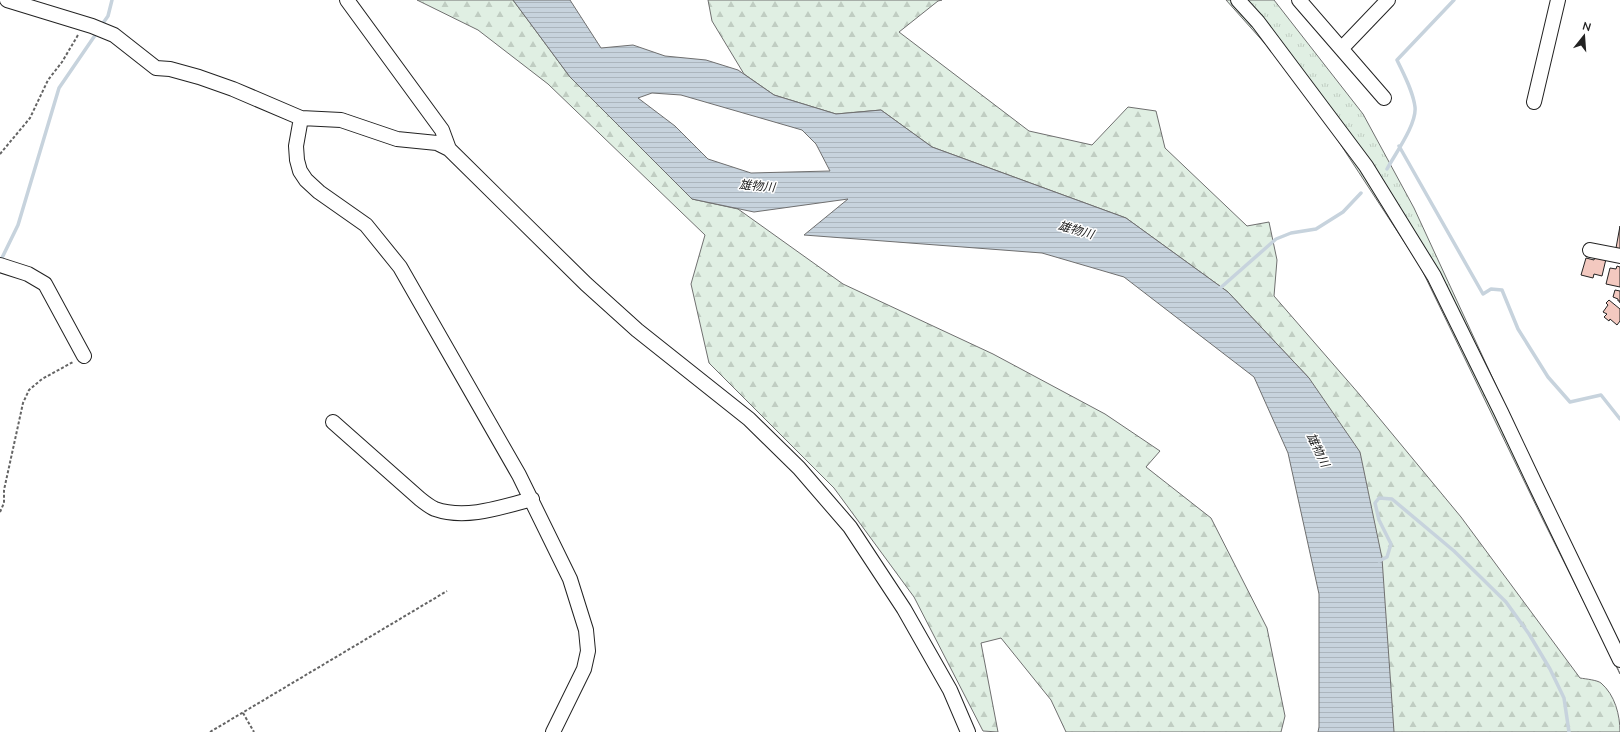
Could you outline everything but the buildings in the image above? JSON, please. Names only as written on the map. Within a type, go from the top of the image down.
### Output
[{"type":"street","points":[[7,0],[88,25],[114,35],[156,68],[170,69],[219,84],[301,118],[341,120],[397,139],[437,143],[449,149],[586,284],[637,330],[749,419],[799,468],[850,527],[904,609],[950,690],[968,732]]},
{"type":"street","points":[[347,0],[442,130],[449,149]]},
{"type":"street","points":[[1238,0],[1263,28],[1366,166],[1417,246],[1461,329],[1620,660]]},
{"type":"street","points":[[1299,0],[1384,98]]},
{"type":"street","points":[[1342,48],[1388,0]]},
{"type":"street","points":[[1534,102],[1558,0]]},
{"type":"street","points":[[301,118],[296,146],[297,160],[300,171],[306,180],[319,192],[366,225],[400,267],[532,500],[570,579],[586,630],[588,652],[584,669],[553,732]]},
{"type":"street","points":[[1590,250],[1620,256]]},
{"type":"street","points":[[3,266],[28,274],[45,284],[84,356]]},
{"type":"street","points":[[334,422],[420,499],[436,509],[457,512],[475,512],[532,500]]},
{"type":"path","points":[[0,154],[30,118],[48,80],[88,25]]},
{"type":"path","points":[[0,512],[4,503],[4,490],[24,403],[29,390],[42,379],[84,356]]},
{"type":"path","points":[[210,732],[447,591]]},
{"type":"path","points":[[243,713],[254,732]]},
{"type":"green space","points":[[417,0],[513,0],[570,77],[692,199],[738,209],[843,284],[993,354],[1105,414],[1160,451],[1146,467],[1211,518],[1267,628],[1285,716],[1281,732],[1066,732],[1051,700],[1001,638],[981,643],[998,732],[983,731],[914,597],[834,488],[709,363],[691,284],[705,235],[548,84],[478,30]]},
{"type":"green space","points":[[708,0],[942,0],[938,1],[899,32],[1029,131],[1092,145],[1128,107],[1156,111],[1165,148],[1247,226],[1269,222],[1277,260],[1274,296],[1360,395],[1461,517],[1580,678],[1601,683],[1610,693],[1618,712],[1620,732],[1393,732],[1309,378],[1228,292],[1126,218],[932,147],[881,110],[836,114],[774,95],[744,74],[712,21]]},
{"type":"green space","points":[[1226,0],[1274,0],[1363,114],[1414,208],[1556,515],[1620,674],[1543,520],[1420,266],[1301,84]]},
{"type":"water","name":"雄物川","points":[[513,0],[570,0],[601,48],[633,45],[665,56],[706,60],[738,70],[774,95],[836,114],[881,110],[932,147],[1126,218],[1228,292],[1309,378],[1360,452],[1382,558],[1394,732],[1318,732],[1319,594],[1288,453],[1254,377],[1124,277],[1042,253],[804,235],[848,199],[754,212],[692,199],[570,77]],"holes":[[[652,93],[681,95],[802,130],[816,144],[830,171],[751,173],[708,159],[675,126],[638,98]]]},
{"type":"waterway","points":[[101,26],[108,16],[112,0]]},
{"type":"waterway","points":[[1387,169],[1409,130],[1415,114],[1412,95],[1397,60],[1454,0]]},
{"type":"waterway","points":[[0,262],[18,225],[59,88],[98,31]]},
{"type":"waterway","points":[[1399,146],[1483,294],[1491,289],[1502,290],[1518,329],[1548,377],[1570,402],[1601,395],[1620,419]]},
{"type":"waterway","points":[[1218,290],[1276,239],[1291,233],[1316,229],[1343,212],[1361,193]]},
{"type":"waterway","points":[[1379,561],[1387,557],[1391,544],[1379,520],[1375,503],[1379,498],[1392,499],[1454,551],[1506,602],[1529,634],[1550,669],[1564,698],[1569,732]]}]
